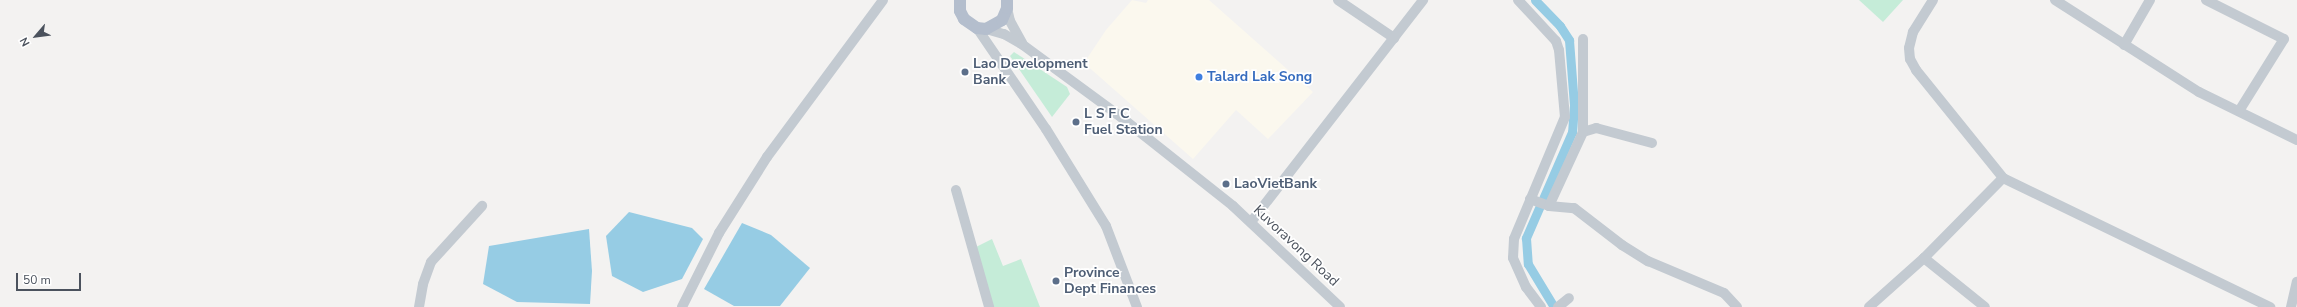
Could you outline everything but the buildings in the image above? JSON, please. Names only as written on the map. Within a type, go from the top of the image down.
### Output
[{"type":"main road","points":[[950,0],[960,6],[964,19],[981,28],[1002,20],[1007,4]]},
{"type":"street","points":[[682,307],[719,233],[767,157],[883,0]]},
{"type":"street","points":[[1338,0],[1394,38]]},
{"type":"street","points":[[1250,222],[1424,0]]},
{"type":"street","points":[[1518,0],[1556,41],[1559,50],[1565,117],[1514,239],[1513,258],[1526,287],[1541,307]]},
{"type":"street","points":[[1933,0],[1913,32],[1909,48],[1910,59],[1916,70],[2003,178],[2270,307]]},
{"type":"street","points":[[2055,0],[2199,92],[2297,140]]},
{"type":"street","points":[[2124,45],[2150,0]]},
{"type":"street","points":[[2206,0],[2284,39],[2238,111]]},
{"type":"street","points":[[1007,4],[1012,26],[1023,45]]},
{"type":"street","points":[[981,28],[1106,226],[1137,307]]},
{"type":"street","name":"Kuvoravong Road","points":[[981,28],[1004,34],[1023,45],[1116,114],[1250,222],[1340,307]]},
{"type":"street","points":[[1549,206],[1583,132],[1583,39]]},
{"type":"street","points":[[1583,132],[1596,128],[1652,143]]},
{"type":"street","points":[[1870,307],[1924,258],[2003,178]]},
{"type":"street","points":[[956,190],[989,307]]},
{"type":"street","points":[[1530,199],[1549,206],[1574,208],[1622,245],[1648,261],[1724,293],[1737,307]]},
{"type":"street","points":[[419,307],[423,284],[431,262],[482,206]]},
{"type":"street","points":[[1924,258],[1986,307]]},
{"type":"street","points":[[2291,307],[2297,282]]},
{"type":"street","points":[[1558,307],[1569,298]]},
{"type":"shaded area","name":"Talard Lak Song","points":[[1132,0],[1146,3],[1148,0],[1209,0],[1313,92],[1268,139],[1236,110],[1193,159],[1084,63],[1106,30]]},
{"type":"green space","points":[[1859,0],[1903,0],[1883,22]]},
{"type":"green space","points":[[1014,52],[1067,87],[1070,94],[1052,117],[1010,56]]},
{"type":"green space","points":[[992,239],[1003,266],[1021,259],[1040,307],[993,307],[976,247]]},
{"type":"water","points":[[629,212],[692,228],[703,239],[682,279],[643,292],[612,276],[606,236]]},
{"type":"water","points":[[742,223],[771,235],[810,268],[780,306],[734,306],[704,289]]},
{"type":"water","points":[[589,229],[592,271],[590,304],[517,302],[483,284],[489,246]]},
{"type":"waterway","points":[[1535,0],[1560,26],[1569,40],[1574,105],[1572,132],[1526,238],[1528,264],[1554,307]]},
{"type":"place","name":"Lao Development Bank","points":[[965,72]]},
{"type":"place","name":"Talard Lak Song","points":[[1199,77]]},
{"type":"place","name":"L S F C Fuel Station","points":[[1076,122]]},
{"type":"place","name":"LaoVietBank","points":[[1226,184]]},
{"type":"place","name":"Province Dept Finances","points":[[1056,281]]}]
